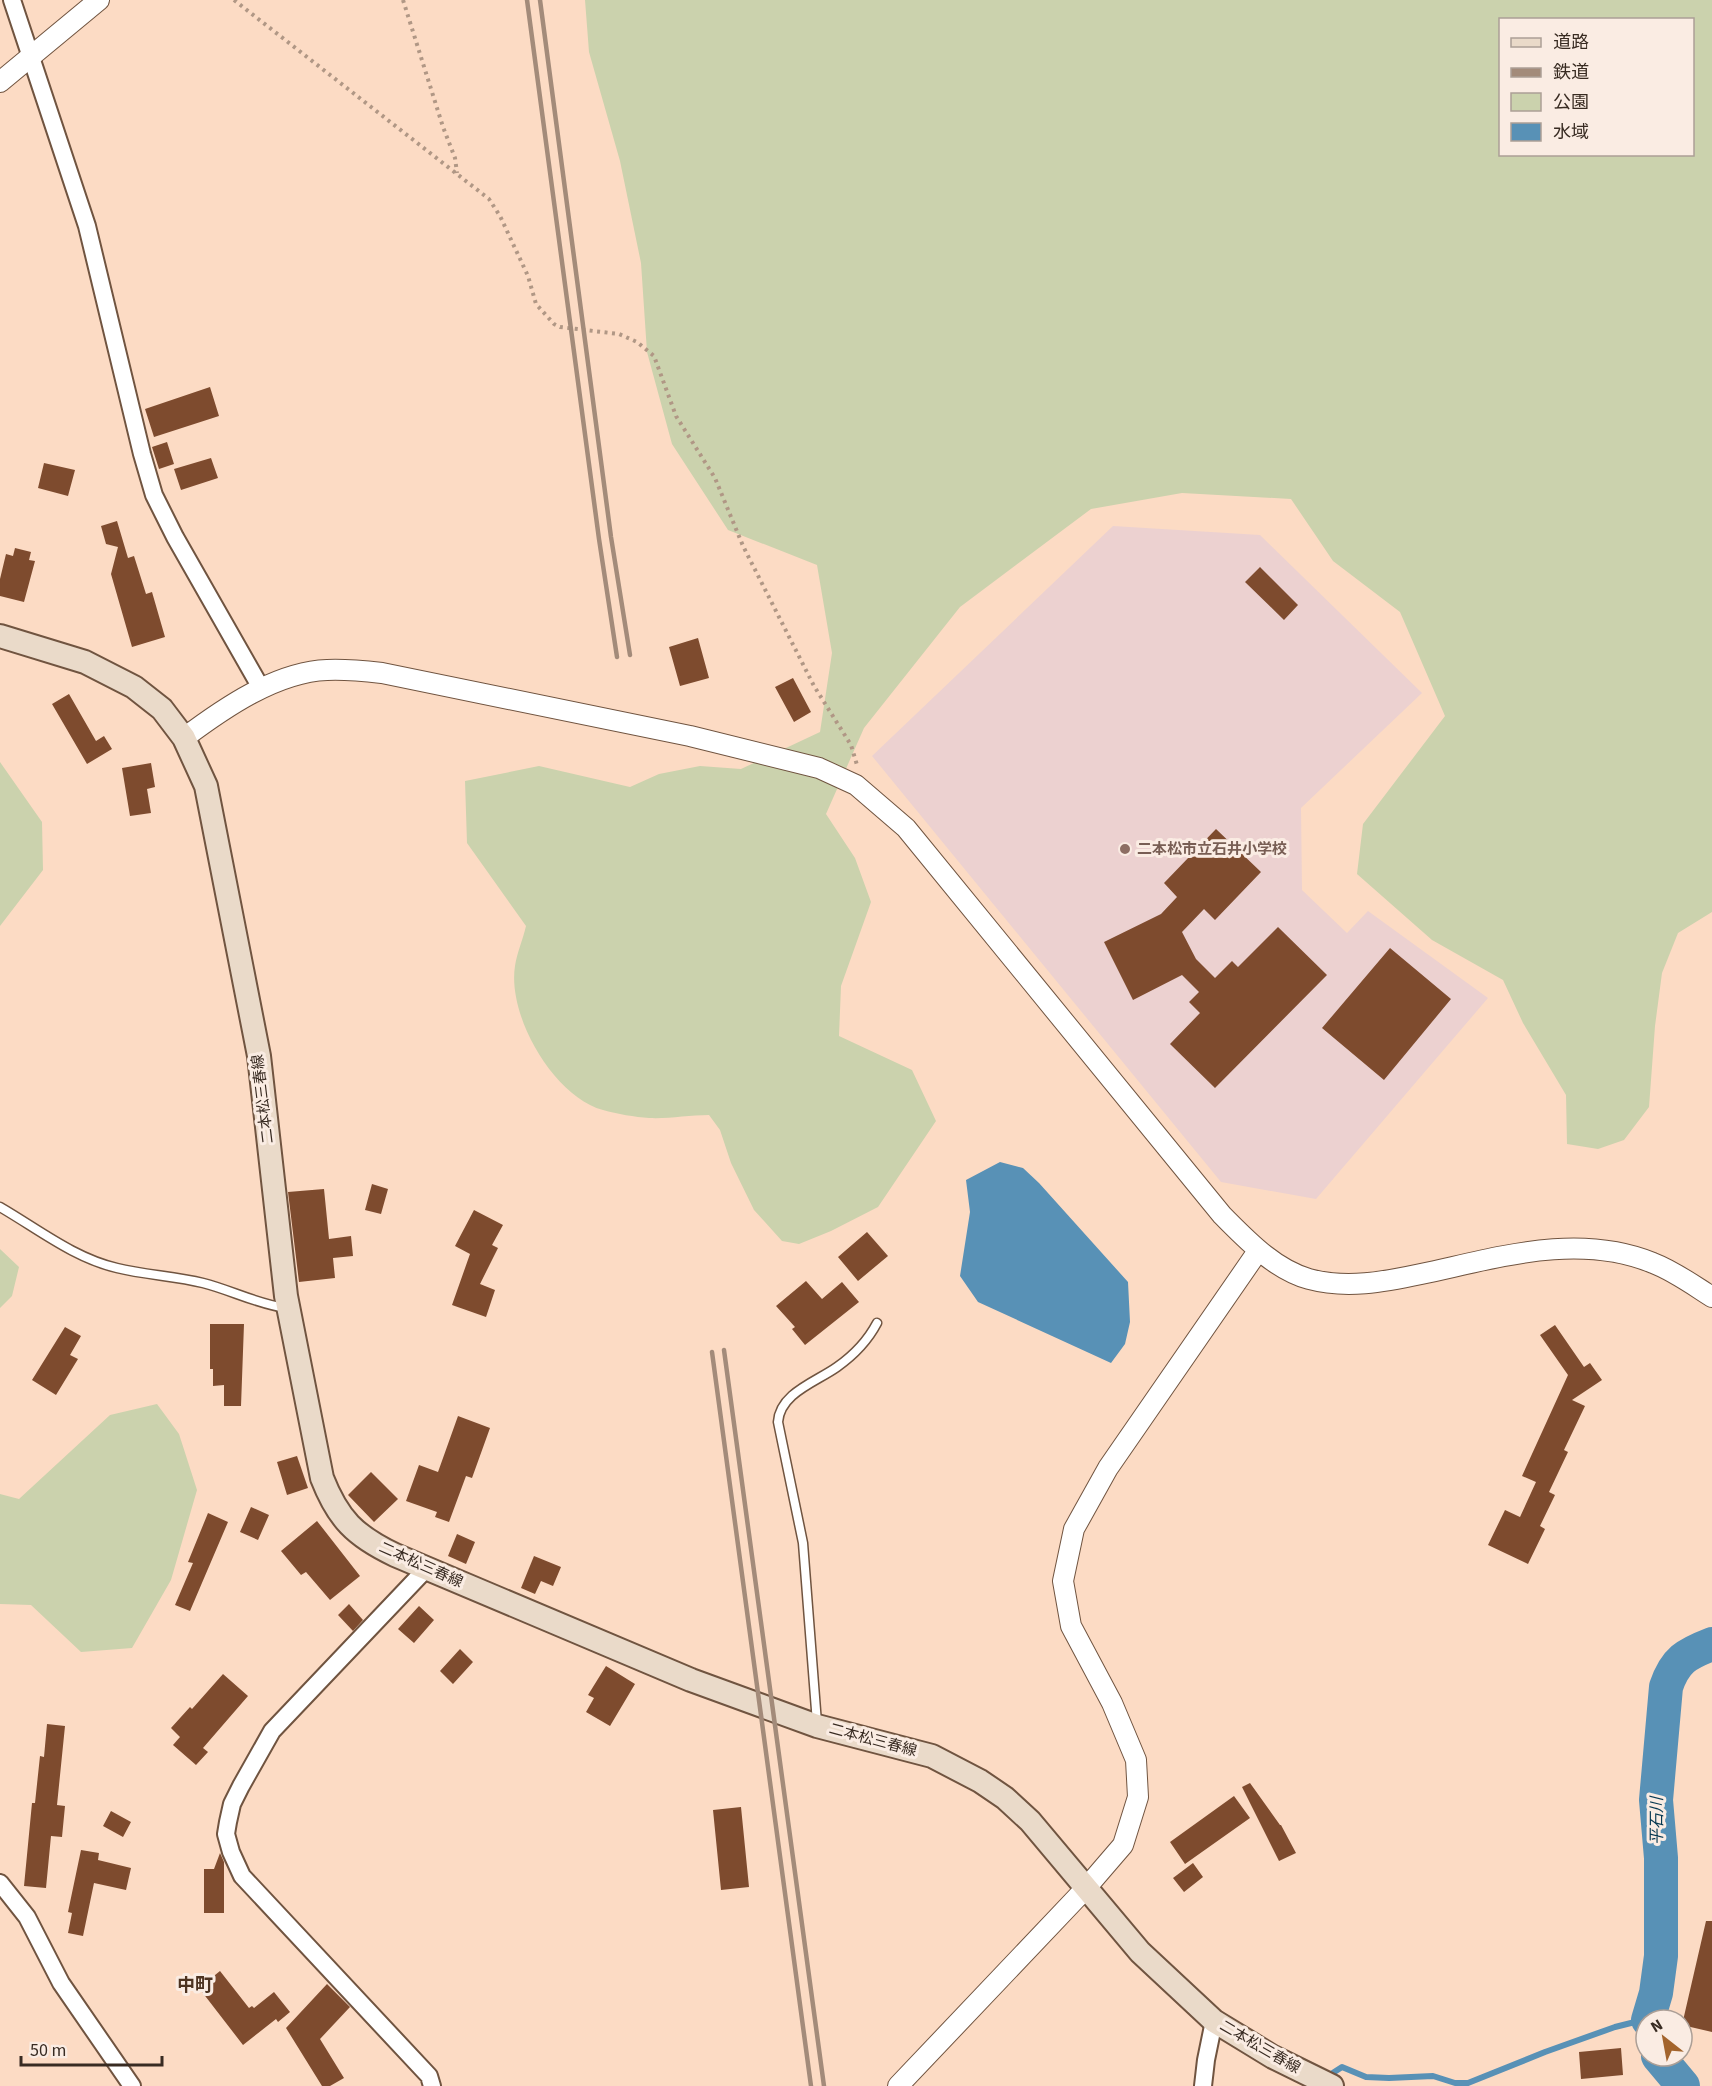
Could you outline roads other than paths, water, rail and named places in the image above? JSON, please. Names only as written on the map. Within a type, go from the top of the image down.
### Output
[{"type":"main road","name":"二本松三春線","points":[[0,636],[85,662],[134,687],[162,709],[184,738],[206,786],[259,1056],[289,1309],[322,1478],[342,1519],[374,1545],[426,1569],[691,1680],[817,1726],[932,1756],[980,1781],[1005,1798],[1030,1821],[1140,1952],[1214,2021],[1273,2057],[1332,2086]]},
{"type":"street","points":[[12,0],[29,57],[45,96],[87,226],[154,495],[175,537],[261,688]]},
{"type":"street","points":[[0,82],[99,0]]},
{"type":"street","points":[[184,738],[210,718],[261,688],[308,673],[326,670],[382,673],[690,736],[819,768],[856,785],[906,828],[1222,1215],[1258,1251],[1288,1270],[1307,1279],[1349,1284],[1373,1283],[1532,1251],[1568,1248],[1600,1249],[1653,1262],[1712,1297]]},
{"type":"street","points":[[898,2086],[1086,1888],[1123,1845],[1138,1797],[1136,1760],[1112,1703],[1071,1626],[1063,1581],[1074,1529],[1108,1468],[1258,1251]]},
{"type":"street","points":[[426,1569],[272,1731],[232,1804],[226,1834],[242,1876],[429,2076],[432,2086]]},
{"type":"street","points":[[0,1883],[27,1917],[61,1983],[132,2086]]},
{"type":"street","points":[[1203,2086],[1214,2021]]},
{"type":"lane","points":[[0,1207],[80,1256],[116,1268],[202,1282],[267,1305],[289,1309]]},
{"type":"lane","points":[[817,1726],[803,1543],[788,1461],[778,1422],[779,1414],[782,1406],[789,1399],[837,1367],[860,1348],[869,1338],[877,1323]]},
{"type":"water","points":[[1000,1162],[1023,1168],[1039,1183],[1128,1282],[1130,1322],[1125,1344],[1111,1363],[978,1302],[960,1276],[970,1212],[966,1180]]},
{"type":"waterway","name":"平石川","points":[[1652,2008],[1661,1956],[1661,1858],[1656,1800],[1666,1687],[1673,1670],[1683,1659],[1712,1644]]},
{"type":"waterway","points":[[1325,2078],[1342,2067],[1366,2077],[1433,2076],[1455,2083],[1468,2083],[1545,2052],[1634,2022]]},
{"type":"waterway","name":"平石川","points":[[1668,2068],[1683,2086]]},
{"type":"railway","points":[[527,0],[599,539],[617,657]]},
{"type":"railway","points":[[540,0],[611,537],[630,655]]},
{"type":"railway","points":[[724,1350],[824,2086]]},
{"type":"railway","points":[[712,1352],[811,2086]]},
{"type":"place","name":"二本松市立石井小学校","points":[[1125,849]]},
{"type":"district","name":"中町","points":[[195,1985]]}]
